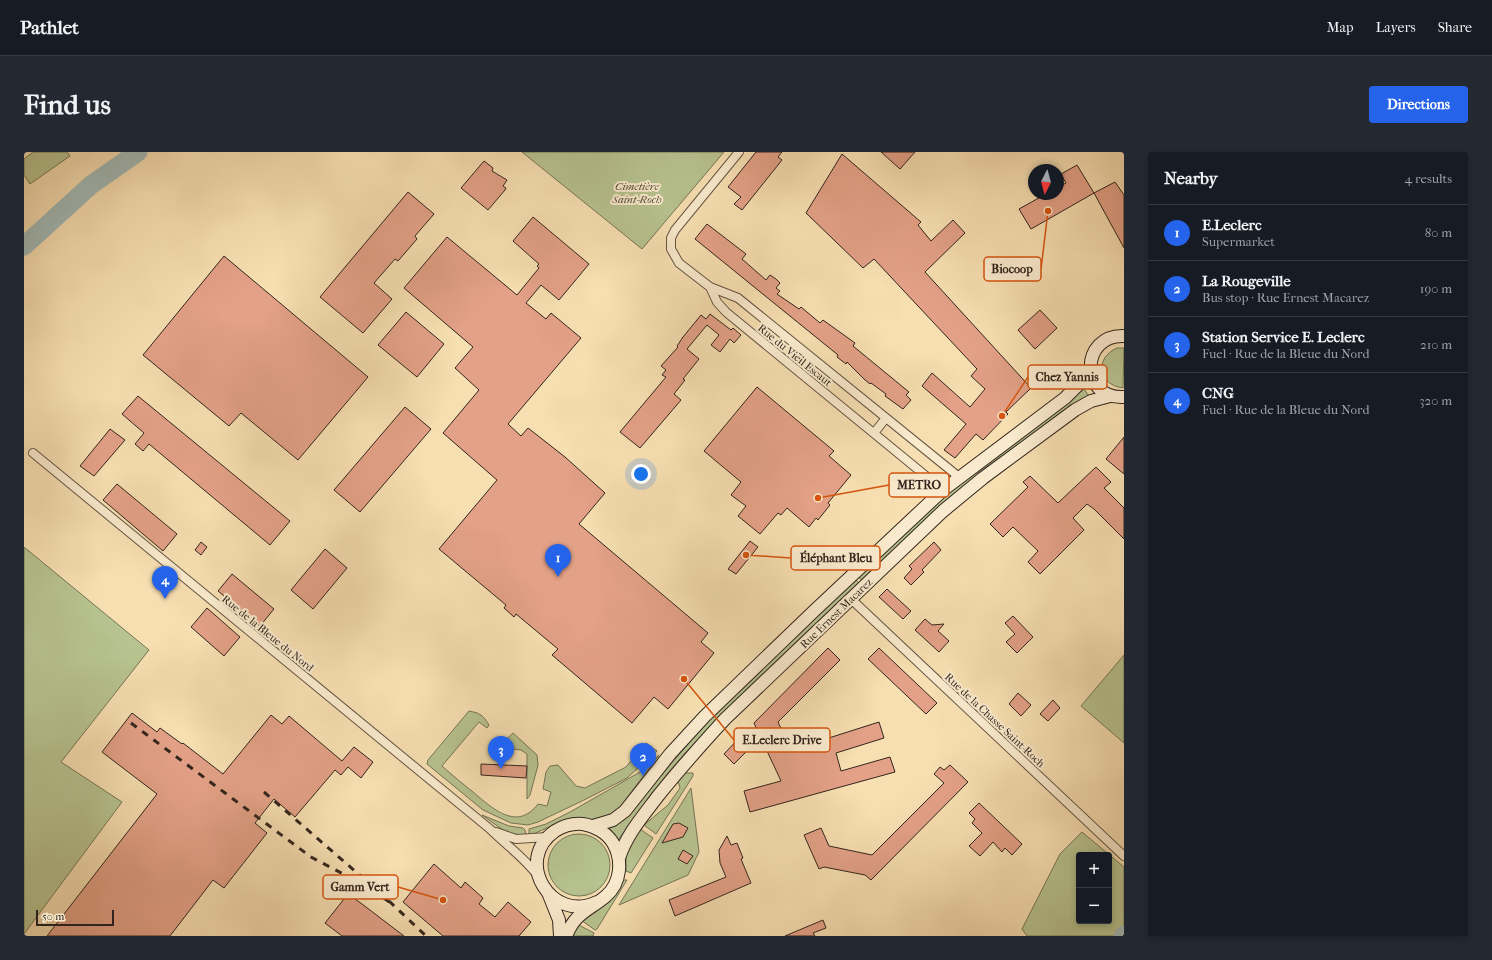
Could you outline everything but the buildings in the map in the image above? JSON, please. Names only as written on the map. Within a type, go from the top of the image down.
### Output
[{"type":"main road","name":"Rue Ernest Macarez","points":[[538,876],[538,856],[548,837],[556,830],[569,825],[581,824],[592,826],[613,820],[625,811],[684,738],[718,702],[943,490],[959,476],[1062,400],[1077,387],[1090,370],[1092,357],[1099,346],[1110,338],[1124,336]]},
{"type":"main road","name":"Rue Ernest Macarez","points":[[1090,370],[1096,386],[1119,398]]},
{"type":"main road","name":"Rue Ernest Macarez","points":[[566,936],[577,918],[606,895],[614,886],[619,872],[619,858],[626,839],[638,822],[703,744],[736,708],[943,511],[973,486],[1076,410],[1091,401],[1119,398]]},
{"type":"main road","points":[[592,826],[611,840],[619,858]]},
{"type":"main road","points":[[538,876],[549,894],[558,915],[560,936]]},
{"type":"main road","points":[[549,894],[558,901],[571,906],[586,906],[597,902]]},
{"type":"street","name":"Rue du Vieil Escaut","points":[[738,152],[675,230],[671,238],[671,249],[676,260],[710,287],[738,298],[959,476]]},
{"type":"street","name":"Rue du Vieil Escaut","points":[[710,287],[716,302],[726,312],[943,490]]},
{"type":"street","points":[[874,433],[886,418]]},
{"type":"street","name":"Rue de la Bleue du Nord","points":[[33,453],[490,829],[505,845],[526,861],[538,876]]},
{"type":"street","name":"Rue de la Chasse Saint-Roch","points":[[851,599],[1124,856]]},
{"type":"street","name":"Rue de la Bleue du Nord","points":[[490,829],[516,839],[548,837]]},
{"type":"green space","points":[[33,152],[67,152],[70,156],[30,184],[24,175],[24,159]]},
{"type":"green space","name":"Cimetière Saint-Roch","points":[[522,152],[724,152],[642,249]]},
{"type":"green space","points":[[1117,348],[1124,348],[1123,388],[1108,382],[1102,371],[1102,364],[1105,358],[1110,352]]},
{"type":"green space","points":[[1084,389],[1089,396],[939,508],[862,580],[858,577],[932,505]]},
{"type":"green space","points":[[24,547],[149,650],[61,762],[122,802],[24,934]]},
{"type":"green space","points":[[855,579],[859,583],[685,753],[667,774],[618,840],[609,828],[622,821],[713,715]]},
{"type":"green space","points":[[1124,655],[1124,743],[1081,706]]},
{"type":"green space","points":[[469,711],[481,715],[489,725],[487,728],[479,722],[442,766],[488,805],[513,817],[522,816],[530,812],[538,804],[547,806],[551,792],[543,789],[546,772],[550,766],[558,765],[576,786],[585,788],[626,767],[646,743],[657,751],[627,778],[582,801],[538,822],[528,825],[511,823],[483,810],[427,764],[428,760]]},
{"type":"green space","points":[[513,733],[537,755],[538,765],[530,795],[527,799],[527,754],[521,750],[498,747]]},
{"type":"green space","points":[[659,755],[617,811],[601,820],[573,818],[560,822],[529,836],[529,829],[546,824],[570,812],[640,772]]},
{"type":"green space","points":[[684,773],[693,773],[693,776],[656,834],[644,825],[668,805],[680,788],[678,781]]},
{"type":"green space","points":[[691,788],[699,852],[688,875],[619,905]]},
{"type":"green space","points":[[482,815],[509,826],[523,828],[526,836],[507,833]]},
{"type":"green space","points":[[640,829],[653,838],[631,873],[626,871],[626,853]]},
{"type":"green space","points":[[1082,832],[1106,852],[1076,852],[1076,924],[1112,924],[1112,857],[1124,867],[1124,936],[1027,936],[1022,929],[1060,854]]},
{"type":"green space","points":[[579,834],[591,837],[601,843],[607,853],[610,865],[607,877],[601,887],[591,893],[579,896],[567,893],[557,887],[551,877],[548,865],[551,853],[557,843],[567,837]]},
{"type":"green space","points":[[623,880],[627,880],[597,929],[595,930],[581,920],[613,898]]},
{"type":"green space","points":[[577,924],[594,933],[593,936],[570,936]]},
{"type":"waterway","points":[[24,246],[91,185],[138,152]]},
{"type":"railway","points":[[131,723],[311,857],[368,887],[392,904]]},
{"type":"railway","points":[[264,792],[371,885]]},
{"type":"railway","points":[[389,901],[426,936]]},
{"type":"place","name":"Biocoop","points":[[1048,211]]},
{"type":"place","name":"Chez Yannis","points":[[1002,416]]},
{"type":"place","name":"METRO","points":[[818,498]]},
{"type":"place","name":"Éléphant Bleu","points":[[746,555]]},
{"type":"place","name":"E.Leclerc","points":[[558,577]]},
{"type":"place","name":"CNG","points":[[165,599]]},
{"type":"place","name":"E.Leclerc Drive","points":[[684,679]]},
{"type":"place","name":"Station Service E. Leclerc","points":[[501,769]]},
{"type":"place","name":"La Rougeville","points":[[643,776]]},
{"type":"place","name":"Gamm Vert","points":[[443,900]]}]
